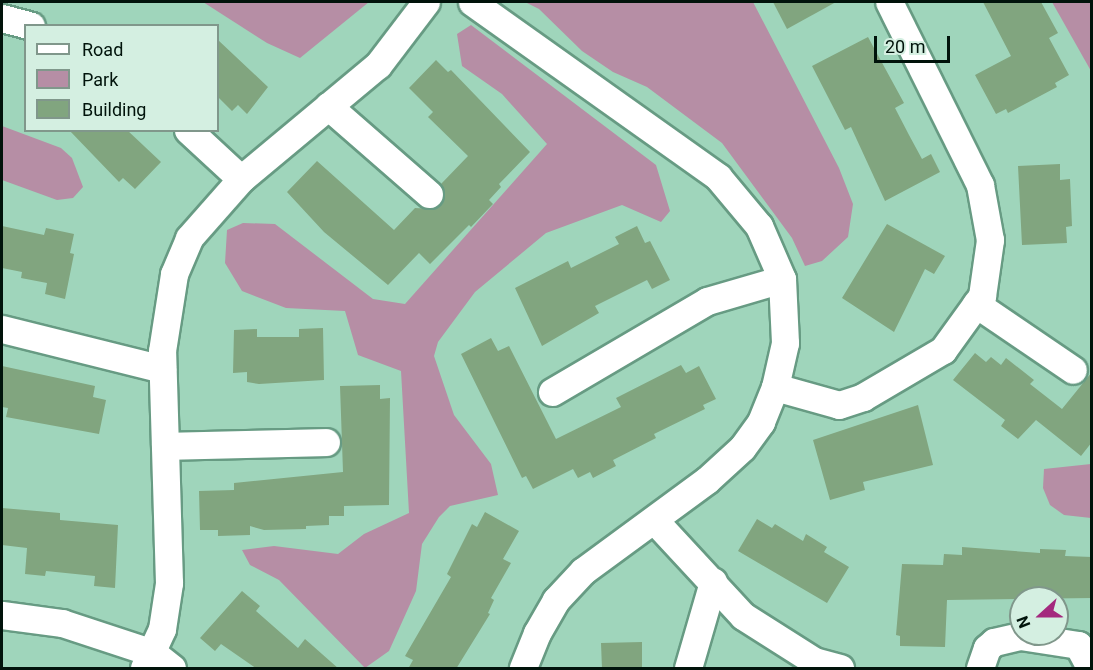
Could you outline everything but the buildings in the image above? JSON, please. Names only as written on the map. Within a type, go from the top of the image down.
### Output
[{"type":"street","points":[[2,615],[62,623],[156,663],[169,584],[162,369],[174,274],[189,238],[241,179],[378,65],[426,2]]},
{"type":"street","points":[[472,2],[718,177],[759,226],[783,279],[785,343],[775,387],[760,422],[742,448],[655,521],[583,571],[556,600],[537,633],[523,669]]},
{"type":"street","points":[[775,387],[839,405],[863,397],[943,350],[982,296],[990,240],[980,185],[889,2]]},
{"type":"street","points":[[2,18],[24,24]]},
{"type":"street","points":[[328,106],[429,194]]},
{"type":"street","points":[[190,132],[241,179]]},
{"type":"street","points":[[552,392],[707,301],[783,279]]},
{"type":"street","points":[[976,304],[1073,370]]},
{"type":"street","points":[[2,329],[162,369]]},
{"type":"street","points":[[165,446],[326,442]]},
{"type":"street","points":[[655,521],[743,616],[814,662],[840,669]]},
{"type":"street","points":[[688,669],[713,582]]},
{"type":"street","points":[[980,669],[987,648],[994,642],[1020,636],[1078,645],[1090,669]]},
{"type":"green space","points":[[203,2],[369,2],[300,58],[267,43]]},
{"type":"green space","points":[[525,2],[753,2],[839,168],[853,204],[848,237],[822,261],[805,266],[792,238],[722,143],[647,87],[613,72],[582,51],[539,9]]},
{"type":"green space","points":[[1052,2],[1091,2],[1091,71]]},
{"type":"green space","points":[[471,25],[656,165],[670,211],[661,222],[622,205],[546,233],[475,292],[438,342],[434,356],[454,415],[491,464],[498,495],[450,506],[439,517],[422,544],[416,591],[389,651],[365,668],[279,580],[250,565],[242,550],[274,546],[338,554],[364,534],[409,513],[401,371],[358,355],[345,311],[286,308],[242,291],[225,263],[227,230],[243,223],[275,224],[373,299],[405,304],[547,144],[502,94],[462,66],[457,34]]},
{"type":"green space","points":[[2,126],[61,148],[72,158],[83,187],[73,198],[57,200],[2,180]]},
{"type":"green space","points":[[1091,464],[1091,518],[1064,515],[1050,505],[1043,488],[1044,469]]}]
